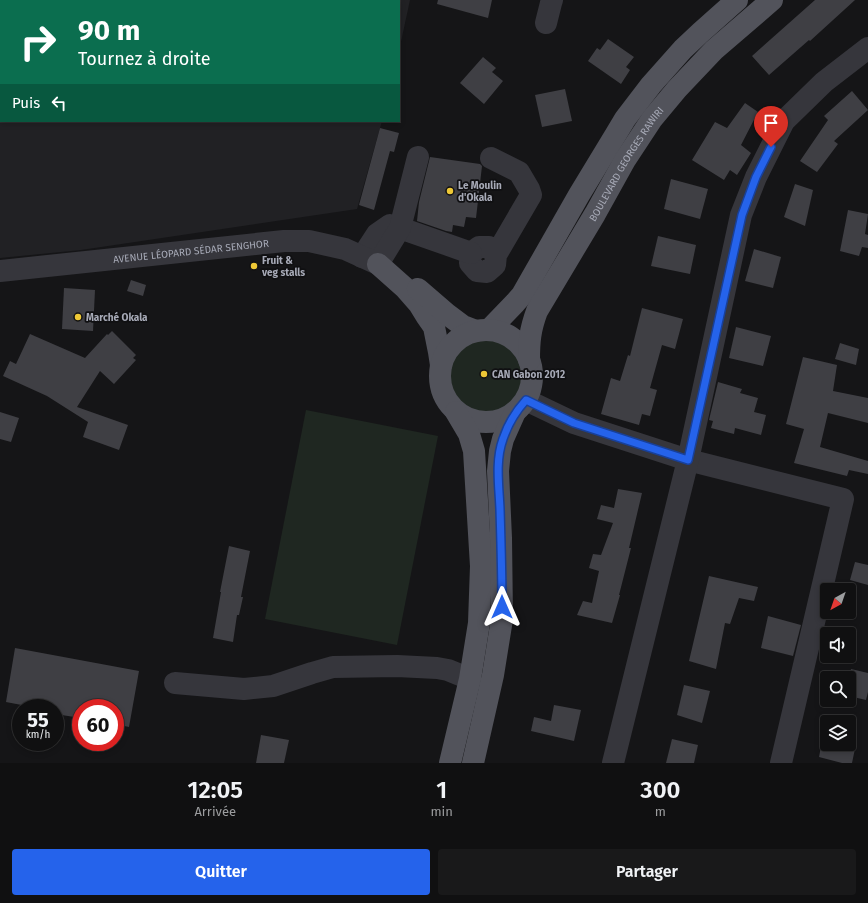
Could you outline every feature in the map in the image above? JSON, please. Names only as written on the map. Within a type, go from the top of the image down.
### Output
[{"type":"main road","points":[[450,763],[470,679],[479,623],[481,566],[474,451],[470,434],[456,412],[447,402],[442,390],[439,377],[441,365],[446,353],[454,343],[464,335],[483,331],[522,295],[616,134],[651,85],[683,49],[737,0]]},
{"type":"main road","name":"BOULEVARD GEORGES RAWIRI","points":[[529,360],[530,331],[537,311],[639,137],[664,103],[695,69],[714,50],[772,0]]},
{"type":"main road","points":[[370,260],[398,274],[463,326],[483,331],[502,333],[513,340],[522,349],[529,360],[532,373],[531,387],[502,439],[500,451],[498,471],[502,619],[494,675],[473,763]]},
{"type":"main road","points":[[370,260],[405,288],[428,317],[434,327],[441,365]]},
{"type":"main road","points":[[456,412],[470,420],[486,423],[502,420],[521,406]]},
{"type":"street","points":[[546,23],[552,0]]},
{"type":"street","points":[[613,763],[688,460],[742,215],[756,177],[784,121],[824,82],[868,48]]},
{"type":"street","points":[[370,260],[400,228],[418,157]]},
{"type":"street","points":[[400,228],[471,253],[479,247],[489,247],[496,255],[531,195],[519,172],[491,158]]},
{"type":"street","name":"AVENUE LÉOPARD SÉDAR SENGHOR","points":[[0,271],[284,241],[309,241],[327,244],[345,249],[370,260]]},
{"type":"street","points":[[521,406],[688,460],[843,499],[780,763]]},
{"type":"street","points":[[175,683],[244,689],[272,686],[333,667],[397,666],[437,668],[448,670],[470,679]]},
{"type":"shaded area","points":[[400,0],[410,0],[400,46]]},
{"type":"shaded area","points":[[0,122],[382,122],[357,209],[81,250],[0,258]]},
{"type":"shaded area","points":[[486,338],[507,344],[517,354],[523,375],[517,396],[507,406],[486,412],[465,406],[455,396],[449,375],[455,354],[465,344]]},
{"type":"shaded area","points":[[306,410],[438,436],[397,645],[265,619]]},
{"type":"building","points":[[438,0],[492,0],[488,18],[437,4]]},
{"type":"building","points":[[815,0],[855,0],[810,41],[809,40],[769,75],[752,56]]},
{"type":"building","points":[[608,39],[634,57],[626,67],[630,70],[621,84],[588,61],[597,48],[600,50]]},
{"type":"building","points":[[483,57],[496,68],[492,72],[503,81],[484,104],[460,83]]},
{"type":"building","points":[[565,89],[572,121],[542,127],[535,95]]},
{"type":"building","points":[[852,91],[868,110],[834,141],[838,144],[817,172],[800,161],[828,120],[824,116]]},
{"type":"building","points":[[745,103],[758,112],[741,145],[751,153],[737,175],[730,170],[724,180],[692,160],[715,122],[727,128]]},
{"type":"building","points":[[380,128],[399,133],[394,152],[390,151],[374,210],[359,205]]},
{"type":"building","name":"Le Moulin d'Okala","points":[[430,157],[480,164],[482,166],[476,218],[466,217],[464,227],[453,225],[452,232],[417,221],[419,202]]},
{"type":"building","points":[[671,179],[708,189],[700,219],[664,209]]},
{"type":"building","points":[[795,184],[813,190],[805,226],[784,217]]},
{"type":"building","points":[[848,210],[868,214],[865,234],[868,235],[868,248],[862,247],[859,256],[840,251]]},
{"type":"building","points":[[658,236],[696,245],[690,274],[651,266]]},
{"type":"building","points":[[754,249],[781,257],[773,288],[745,281]]},
{"type":"building","points":[[131,280],[146,285],[143,296],[127,291]]},
{"type":"building","name":"Marché Okala","points":[[64,288],[95,290],[93,331],[62,329]]},
{"type":"building","points":[[642,308],[683,319],[675,349],[662,345],[650,388],[657,390],[650,416],[642,414],[639,425],[601,414],[611,378],[620,381],[628,355],[630,356]]},
{"type":"building","points":[[736,327],[771,336],[763,366],[729,358]]},
{"type":"building","points":[[112,331],[136,355],[133,358],[136,360],[114,384],[100,371],[77,407],[128,425],[119,450],[83,437],[88,422],[47,396],[3,376],[10,361],[16,364],[30,334],[85,358],[107,334],[108,335]]},
{"type":"building","points":[[840,343],[859,349],[856,365],[835,359]]},
{"type":"building","points":[[803,357],[837,365],[833,391],[868,398],[868,423],[828,413],[820,447],[868,461],[868,474],[849,470],[847,476],[794,463],[804,429],[786,424]]},
{"type":"building","points":[[718,382],[742,389],[740,393],[758,398],[754,412],[766,415],[761,435],[735,428],[734,434],[711,428],[713,421],[709,420]]},
{"type":"building","points":[[0,412],[19,418],[11,442],[0,439]]},
{"type":"building","points":[[618,489],[642,493],[629,548],[631,548],[612,623],[577,615],[583,601],[592,603],[599,571],[589,568],[593,554],[601,555],[613,523],[597,519],[601,505],[614,508]]},
{"type":"building","points":[[229,546],[250,551],[241,597],[243,597],[239,615],[237,615],[233,642],[213,638]]},
{"type":"building","points":[[855,562],[868,565],[868,585],[850,580]]},
{"type":"building","points":[[709,576],[758,587],[754,601],[739,598],[730,624],[725,623],[716,669],[689,661]]},
{"type":"building","points":[[768,616],[801,625],[793,656],[761,648]]},
{"type":"building","points":[[15,648],[139,671],[129,727],[124,726],[124,699],[72,699],[72,717],[64,715],[64,699],[12,699],[12,703],[6,702]]},
{"type":"building","points":[[851,669],[868,673],[868,692],[866,700],[856,698],[856,671],[851,671]]},
{"type":"building","points":[[684,685],[710,691],[702,723],[677,715]]},
{"type":"building","points":[[554,705],[581,710],[574,741],[531,731],[534,717],[551,721]]},
{"type":"building","points":[[261,735],[289,740],[284,763],[256,763]]},
{"type":"building","points":[[672,739],[698,745],[694,763],[666,763]]},
{"type":"building","points":[[820,751],[854,751],[852,763],[842,763],[819,757]]},
{"type":"place","name":"Le Moulin d'Okala","points":[[450,191]]},
{"type":"place","name":"Fruit & veg stalls","points":[[254,266]]},
{"type":"place","name":"Marché Okala","points":[[78,317]]},
{"type":"place","name":"CAN Gabon 2012","points":[[484,374]]},
{"type":"route","points":[[502,607],[498,471],[502,439],[515,412],[526,400],[574,423],[688,460],[742,215],[756,177],[771,147]]}]
